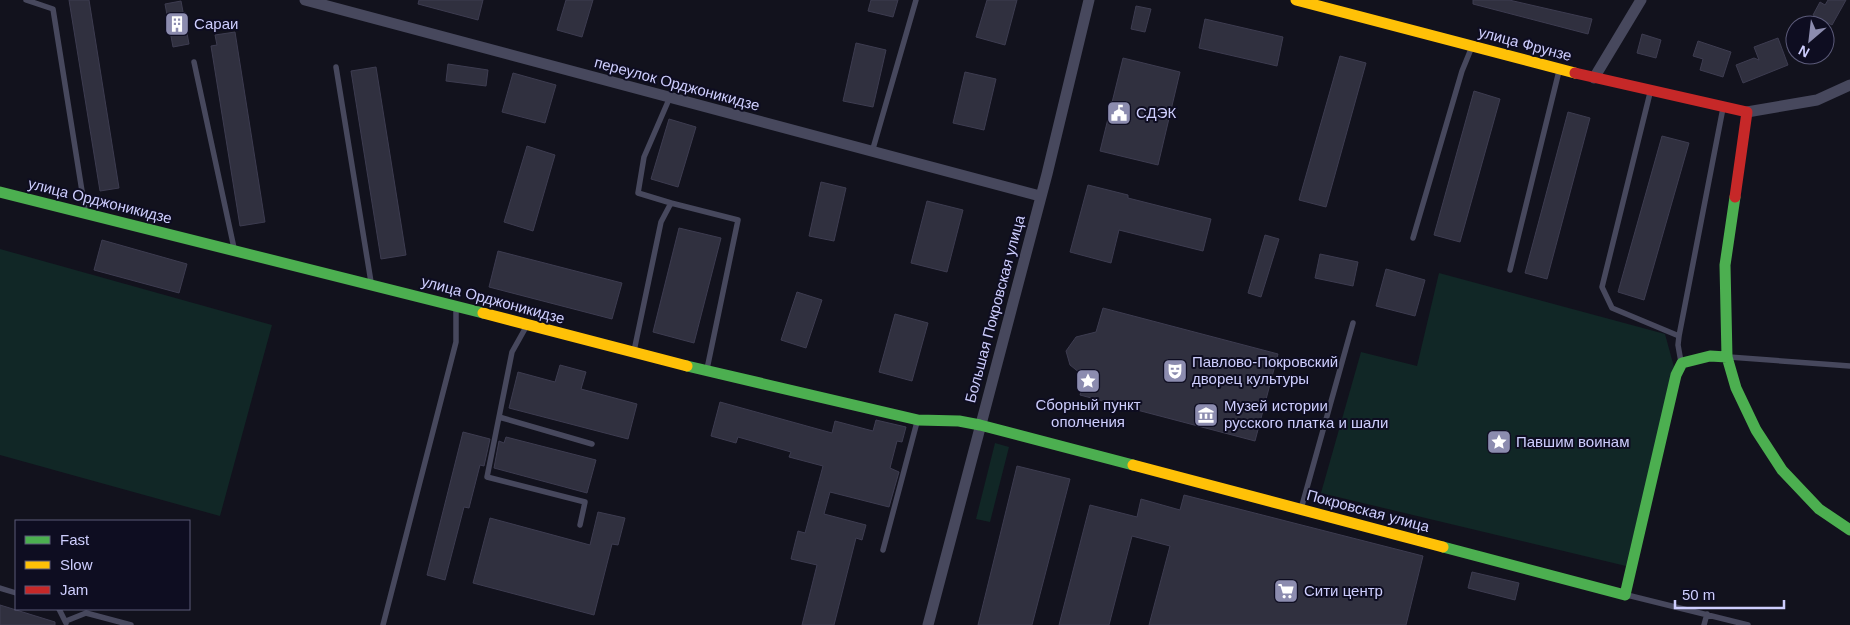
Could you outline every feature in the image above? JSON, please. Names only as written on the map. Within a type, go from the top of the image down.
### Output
[{"type":"street","name":"переулок Орджоникидзе","points":[[305,0],[1040,196]]},
{"type":"street","name":"Большая Покровская улица","points":[[928,625],[1089,0]]},
{"type":"street","name":"улица Фрунзе","points":[[1296,0],[1594,78],[1747,112]]},
{"type":"street","points":[[1594,78],[1641,0]]},
{"type":"street","points":[[1850,85],[1817,100],[1747,112],[1725,264],[1727,357],[1736,388],[1756,430],[1782,470],[1819,509],[1850,530]]},
{"type":"street","name":"улица Орджоникидзе","points":[[0,192],[372,284],[634,353],[918,420],[959,421],[980,425]]},
{"type":"street","points":[[1625,595],[1676,375],[1682,363],[1710,356],[1727,357]]},
{"type":"street","name":"Покровская улица","points":[[980,425],[1301,508],[1625,595]]},
{"type":"lane","points":[[26,0],[53,9],[86,214]]},
{"type":"lane","points":[[872,152],[916,0]]},
{"type":"lane","points":[[1413,238],[1462,71],[1472,46]]},
{"type":"lane","points":[[194,62],[234,250]]},
{"type":"lane","points":[[336,67],[372,284]]},
{"type":"lane","points":[[1510,270],[1560,69]]},
{"type":"lane","points":[[1651,91],[1602,288],[1612,308],[1679,336]]},
{"type":"lane","points":[[670,98],[644,157],[638,193],[738,220],[706,369]]},
{"type":"lane","points":[[1682,363],[1678,345],[1679,336],[1723,108]]},
{"type":"lane","points":[[634,353],[661,222],[671,203]]},
{"type":"lane","points":[[383,625],[456,342],[456,306]]},
{"type":"lane","points":[[1301,508],[1353,323]]},
{"type":"lane","points":[[527,325],[512,352],[487,478],[585,502],[580,525]]},
{"type":"lane","points":[[1727,357],[1850,366]]},
{"type":"lane","points":[[499,417],[592,444]]},
{"type":"lane","points":[[883,550],[918,420]]},
{"type":"lane","points":[[0,588],[15,593]]},
{"type":"lane","name":"Покровская улица","points":[[1625,595],[1748,625]]},
{"type":"lane","points":[[60,610],[66,623],[86,613],[131,625]]},
{"type":"lane","points":[[1704,625],[1706,614]]},
{"type":"green space","points":[[0,249],[272,325],[220,516],[0,455]]},
{"type":"green space","points":[[1439,273],[1665,334],[1674,367],[1626,566],[1321,493],[1361,352],[1417,366]]},
{"type":"green space","points":[[995,443],[1009,447],[990,522],[976,519]]},
{"type":"building","points":[[69,0],[89,0],[119,188],[100,191]]},
{"type":"building","points":[[419,0],[483,0],[478,20],[418,4]]},
{"type":"building","points":[[566,0],[593,0],[582,37],[557,30]]},
{"type":"building","points":[[871,0],[898,0],[893,17],[868,11]]},
{"type":"building","points":[[987,0],[1017,0],[1005,45],[976,37]]},
{"type":"building","points":[[1473,0],[1509,0],[1592,19],[1588,34],[1473,4]]},
{"type":"building","points":[[1828,0],[1846,0],[1835,20],[1835,15],[1813,15],[1820,2],[1825,5]]},
{"type":"building","name":"Сараи","points":[[181,1],[189,44],[173,47],[165,4]]},
{"type":"building","points":[[1136,6],[1151,9],[1145,32],[1131,29]]},
{"type":"building","points":[[1205,19],[1283,37],[1277,66],[1199,48]]},
{"type":"building","points":[[235,32],[265,222],[240,226],[211,46],[217,45],[215,35]]},
{"type":"building","points":[[1642,34],[1661,40],[1656,58],[1637,53]]},
{"type":"building","points":[[1778,38],[1785,57],[1785,65],[1788,65],[1743,83],[1736,65],[1754,58],[1759,60],[1754,47]]},
{"type":"building","points":[[1698,41],[1731,52],[1723,77],[1700,70],[1703,59],[1693,56]]},
{"type":"building","points":[[856,43],[886,50],[873,107],[843,101]]},
{"type":"building","points":[[1340,56],[1366,63],[1326,207],[1299,200]]},
{"type":"building","points":[[1123,58],[1180,72],[1158,165],[1100,151]]},
{"type":"building","points":[[448,64],[488,70],[486,86],[446,81]]},
{"type":"building","points":[[376,67],[406,255],[381,259],[351,71]]},
{"type":"building","points":[[965,72],[996,79],[984,130],[953,123]]},
{"type":"building","points":[[513,73],[556,85],[545,123],[502,112]]},
{"type":"building","points":[[1474,91],[1500,99],[1460,242],[1434,235]]},
{"type":"building","points":[[1568,112],[1590,118],[1547,279],[1525,273]]},
{"type":"building","points":[[669,119],[696,127],[678,187],[651,179]]},
{"type":"building","points":[[1662,136],[1689,143],[1644,300],[1618,292]]},
{"type":"building","points":[[527,146],[555,155],[533,231],[504,222]]},
{"type":"building","points":[[821,182],[846,188],[834,241],[809,236]]},
{"type":"building","points":[[1088,185],[1128,195],[1128,198],[1211,219],[1203,251],[1119,230],[1111,263],[1070,252]]},
{"type":"building","points":[[927,201],[963,210],[947,272],[911,263]]},
{"type":"building","points":[[679,228],[721,238],[694,343],[653,332]]},
{"type":"building","points":[[1265,235],[1279,239],[1261,297],[1248,293]]},
{"type":"building","points":[[102,240],[187,264],[179,293],[94,270]]},
{"type":"building","points":[[498,251],[622,283],[612,319],[489,287]]},
{"type":"building","points":[[1320,254],[1358,262],[1353,286],[1315,278]]},
{"type":"building","points":[[1386,269],[1425,280],[1415,316],[1376,306]]},
{"type":"building","points":[[797,292],[822,300],[806,348],[781,340]]},
{"type":"building","name":"Павлово-Покровский дворец культуры","points":[[1103,308],[1278,354],[1255,441],[1080,395],[1085,377],[1070,365],[1066,351],[1076,337],[1096,332]]},
{"type":"building","points":[[895,314],[928,323],[912,381],[879,372]]},
{"type":"building","points":[[560,365],[586,372],[581,389],[637,404],[628,439],[509,408],[518,372],[555,382]]},
{"type":"building","points":[[720,402],[832,433],[835,421],[873,431],[876,420],[906,427],[902,442],[897,441],[890,468],[899,472],[889,507],[830,492],[824,514],[866,525],[862,540],[856,538],[834,625],[802,625],[817,565],[791,559],[798,531],[805,533],[823,466],[789,457],[791,452],[738,437],[736,443],[711,436]]},
{"type":"building","points":[[463,432],[490,439],[484,466],[480,465],[469,508],[464,507],[445,580],[427,575]]},
{"type":"building","points":[[506,437],[596,460],[587,493],[494,468],[499,441],[504,443]]},
{"type":"building","points":[[1017,466],[1070,479],[1032,625],[978,625]]},
{"type":"building","name":"Сити центр","points":[[1184,495],[1423,556],[1406,625],[1149,625],[1170,546],[1132,536],[1109,625],[1059,625],[1090,505],[1137,517],[1141,499],[1180,510]]},
{"type":"building","points":[[598,512],[625,518],[618,545],[612,544],[594,615],[473,583],[490,518],[590,545]]},
{"type":"building","points":[[1472,572],[1519,583],[1515,600],[1468,588]]},
{"type":"building","points":[[0,605],[55,622],[55,625],[0,625]]},
{"type":"traffic: fast","points":[[0,192],[483,313]]},
{"type":"traffic: fast","points":[[1735,197],[1725,265],[1727,357],[1736,388],[1756,430],[1782,470],[1819,509],[1850,530]]},
{"type":"traffic: fast","points":[[1443,547],[1625,595],[1676,375],[1682,363],[1710,356],[1727,357]]},
{"type":"traffic: fast","points":[[687,366],[918,420],[959,421],[980,425],[1133,465]]},
{"type":"traffic: slow","points":[[1296,0],[1575,73]]},
{"type":"traffic: slow","points":[[483,313],[687,366]]},
{"type":"traffic: slow","points":[[1133,465],[1443,547]]},
{"type":"traffic: jam","points":[[1575,73],[1747,112],[1735,197]]},
{"type":"place","name":"Сараи","points":[[177,24]]},
{"type":"place","name":"СДЭК","points":[[1119,113]]},
{"type":"place","name":"Павлово-Покровский дворец культуры","points":[[1175,371]]},
{"type":"place","name":"Сборный пункт ополчения","points":[[1088,381]]},
{"type":"place","name":"Музей истории русского платка и шали","points":[[1206,415]]},
{"type":"place","name":"Павшим воинам","points":[[1499,442]]},
{"type":"place","name":"Сити центр","points":[[1286,591]]}]
